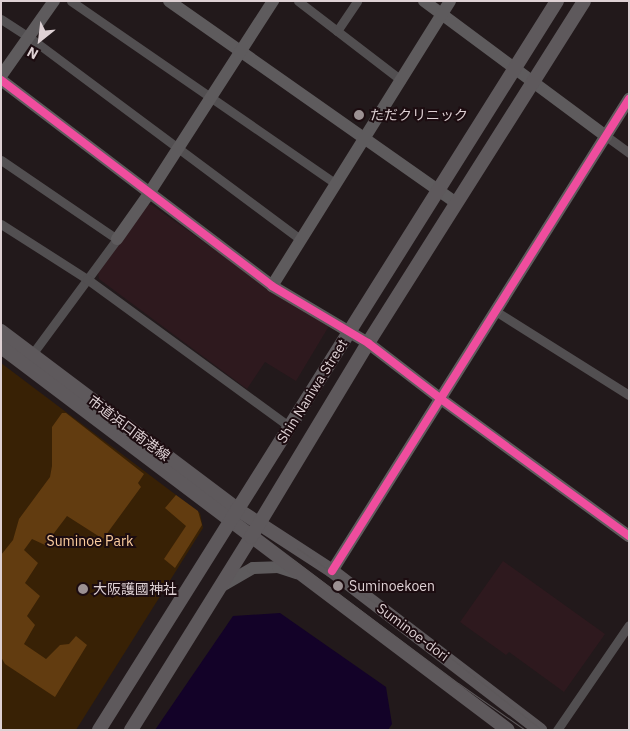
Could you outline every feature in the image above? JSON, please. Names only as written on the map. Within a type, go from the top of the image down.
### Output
[{"type":"main road","name":"Shin Naniwa Street","points":[[99,730],[557,1]]},
{"type":"main road","name":"Shin Naniwa Street","points":[[131,730],[251,537],[368,343],[584,1]]},
{"type":"main road","name":"市道浜口南港線","points":[[1,331],[28,360],[234,515],[251,537]]},
{"type":"main road","name":"市道浜口南港線","points":[[1,348],[28,360]]},
{"type":"main road","name":"市道浜口南港線","points":[[234,515],[258,523]]},
{"type":"main road","name":"Suminoe-dori","points":[[258,523],[332,571],[540,730]]},
{"type":"main road","name":"Suminoe-dori","points":[[251,537],[508,730]]},
{"type":"street","points":[[1,76],[54,1]]},
{"type":"street","points":[[71,1],[336,184]]},
{"type":"street","points":[[170,1],[456,203]]},
{"type":"street","points":[[28,360],[148,194],[272,1]]},
{"type":"street","points":[[298,1],[401,80]]},
{"type":"street","points":[[337,31],[357,1]]},
{"type":"street","points":[[424,1],[629,153]]},
{"type":"street","points":[[272,286],[450,1]]},
{"type":"street","points":[[1,19],[29,37],[301,240]]},
{"type":"street","points":[[1,80],[148,194],[272,286],[368,343],[441,400],[629,536]]},
{"type":"street","points":[[332,571],[497,312],[629,99]]},
{"type":"street","points":[[1,160],[117,238]]},
{"type":"street","points":[[1,224],[87,280],[290,427]]},
{"type":"street","points":[[497,312],[629,395]]},
{"type":"street","points":[[220,587],[253,568],[278,567],[302,574]]},
{"type":"street","points":[[557,730],[629,625]]},
{"type":"shaded area","points":[[147,205],[152,205],[271,290],[329,326],[296,381],[265,362],[247,389],[99,279],[98,272]]},
{"type":"shaded area","points":[[62,413],[66,413],[144,474],[138,483],[141,487],[103,539],[67,516],[45,545],[32,539],[24,550],[38,563],[25,583],[40,596],[27,616],[35,625],[24,644],[46,659],[60,645],[69,644],[76,636],[87,645],[55,697],[5,664],[1,657],[1,555],[13,540],[19,519],[50,477],[52,466],[52,427]]},
{"type":"shaded area","points":[[176,495],[198,511],[202,525],[175,568],[164,559],[186,526],[165,508]]},
{"type":"shaded area","points":[[503,561],[605,634],[564,692],[509,652],[506,655],[460,622]]},
{"type":"shaded area","points":[[280,613],[386,687],[392,724],[388,730],[155,730],[233,616]]},
{"type":"green space","name":"Suminoe Park","points":[[1,363],[200,513],[203,528],[76,730],[1,730]]},
{"type":"tram line","points":[[297,548],[428,640],[542,730]]},
{"type":"tram line","points":[[292,559],[458,683],[525,730]]},
{"type":"cycle path","points":[[1,80],[272,286],[368,343],[441,399],[629,536]]},
{"type":"cycle path","points":[[332,571],[629,99]]},
{"type":"place","name":"ただクリニック","points":[[359,115]]},
{"type":"place","name":"Suminoekoen","points":[[338,586]]},
{"type":"place","name":"大阪護國神社","points":[[83,589]]}]
